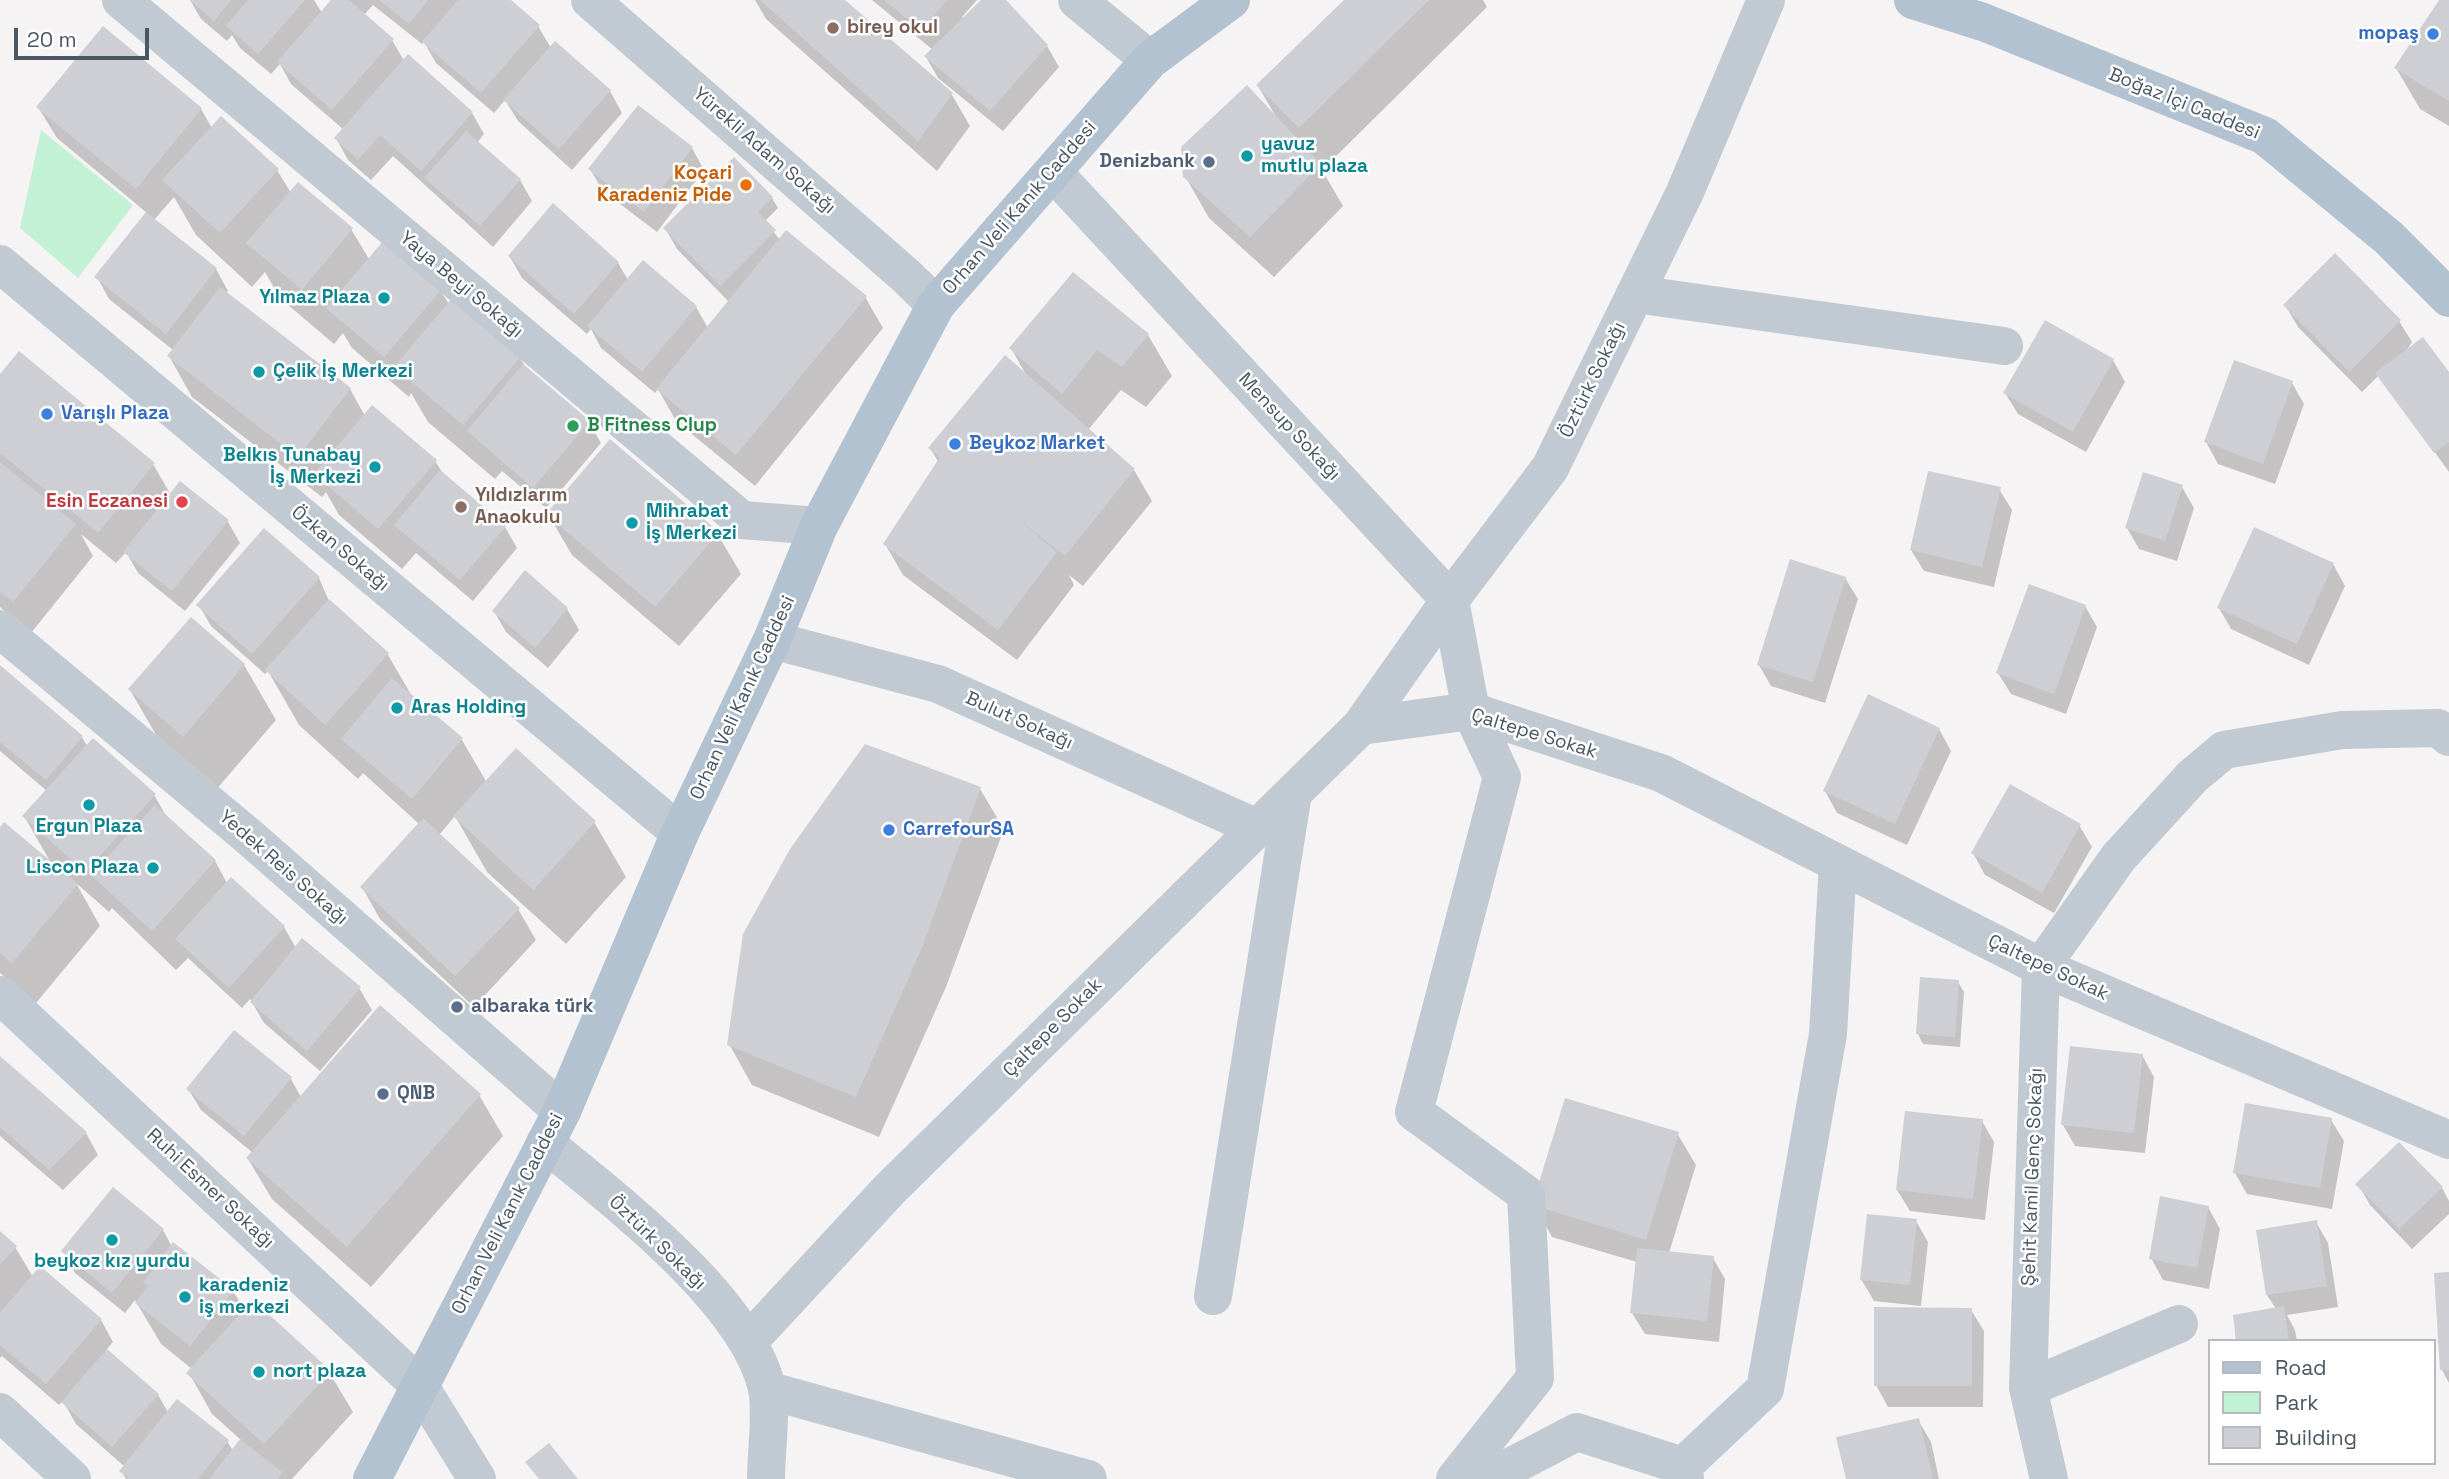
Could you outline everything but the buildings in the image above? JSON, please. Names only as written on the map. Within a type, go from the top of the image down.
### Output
[{"type":"main road","name":"Orhan Veli Kanık Caddesi","points":[[372,1479],[553,1127],[680,833],[772,640],[819,526],[936,305],[1150,60],[1231,0]]},
{"type":"main road","name":"Boğaz İçi Caddesi","points":[[1913,0],[1983,22],[2265,136],[2389,238],[2449,298]]},
{"type":"street","name":"Yaya Beyi Sokağı","points":[[121,0],[742,520],[819,526]]},
{"type":"street","name":"Yürekli Adam Sokağı","points":[[590,0],[936,305]]},
{"type":"street","points":[[1077,0],[1150,60]]},
{"type":"street","name":"Öztürk Sokağı","points":[[1361,726],[1450,600],[1550,468],[1685,192],[1766,0]]},
{"type":"street","name":"Mensup Sokağı","points":[[1052,172],[1450,600]]},
{"type":"street","name":"Özkan Sokağı","points":[[0,264],[680,833]]},
{"type":"street","points":[[1635,294],[2004,346]]},
{"type":"street","points":[[1450,600],[1471,711],[1502,777],[1414,1112],[1526,1194],[1535,1378],[1455,1479]]},
{"type":"street","name":"Yedek Reis Sokağı","points":[[0,629],[248,836],[553,1127]]},
{"type":"street","name":"Bulut Sokağı","points":[[772,640],[938,684],[1257,828]]},
{"type":"street","name":"Çaltepe Sokak","points":[[748,1341],[889,1190],[1361,726],[1471,711],[1661,773],[2041,967],[2449,1140]]},
{"type":"street","points":[[2041,967],[2118,858],[2192,777],[2224,750],[2342,730],[2438,728],[2449,737]]},
{"type":"street","points":[[1213,1296],[1293,793]]},
{"type":"street","points":[[1487,1479],[1577,1432],[1684,1473],[1765,1389],[1828,1034],[1838,864]]},
{"type":"street","name":"Şehit Kamil Genç Sokağı","points":[[2041,967],[2028,1388],[2049,1479]]},
{"type":"street","name":"Ruhi Esmer Sokağı","points":[[0,995],[419,1385],[477,1479]]},
{"type":"street","name":"Öztürk Sokağı","points":[[553,1127],[690,1269],[748,1341],[767,1390],[766,1479]]},
{"type":"street","points":[[2028,1388],[2179,1324]]},
{"type":"street","points":[[767,1390],[1088,1479]]},
{"type":"street","points":[[0,1412],[72,1479]]},
{"type":"green space","points":[[41,130],[133,205],[78,278],[20,228]]},
{"type":"place","name":"birey okul","points":[[833,28]]},
{"type":"place","name":"mopaş","points":[[2433,34]]},
{"type":"place","name":"yavuz mutlu plaza","points":[[1247,156]]},
{"type":"place","name":"Denizbank","points":[[1209,162]]},
{"type":"place","name":"Koçari Karadeniz Pide","points":[[746,185]]},
{"type":"place","name":"Yılmaz Plaza","points":[[384,298]]},
{"type":"place","name":"Çelik İş Merkezi","points":[[259,372]]},
{"type":"place","name":"Varışlı Plaza","points":[[47,414]]},
{"type":"place","name":"B Fitness Clup","points":[[573,426]]},
{"type":"place","name":"Beykoz Market","points":[[955,444]]},
{"type":"place","name":"Belkıs Tunabay İş Merkezi","points":[[375,467]]},
{"type":"place","name":"Esin Eczanesi","points":[[182,502]]},
{"type":"place","name":"Yıldızlarım Anaokulu","points":[[461,507]]},
{"type":"place","name":"Mihrabat İş Merkezi","points":[[632,523]]},
{"type":"place","name":"Aras Holding","points":[[397,708]]},
{"type":"place","name":"Ergun Plaza","points":[[89,805]]},
{"type":"place","name":"CarrefourSA","points":[[889,830]]},
{"type":"place","name":"Liscon Plaza","points":[[153,868]]},
{"type":"place","name":"albaraka türk","points":[[457,1007]]},
{"type":"place","name":"QNB","points":[[383,1094]]},
{"type":"place","name":"beykoz kız yurdu","points":[[112,1240]]},
{"type":"place","name":"karadeniz iş merkezi","points":[[185,1297]]},
{"type":"place","name":"nort plaza","points":[[259,1372]]}]
